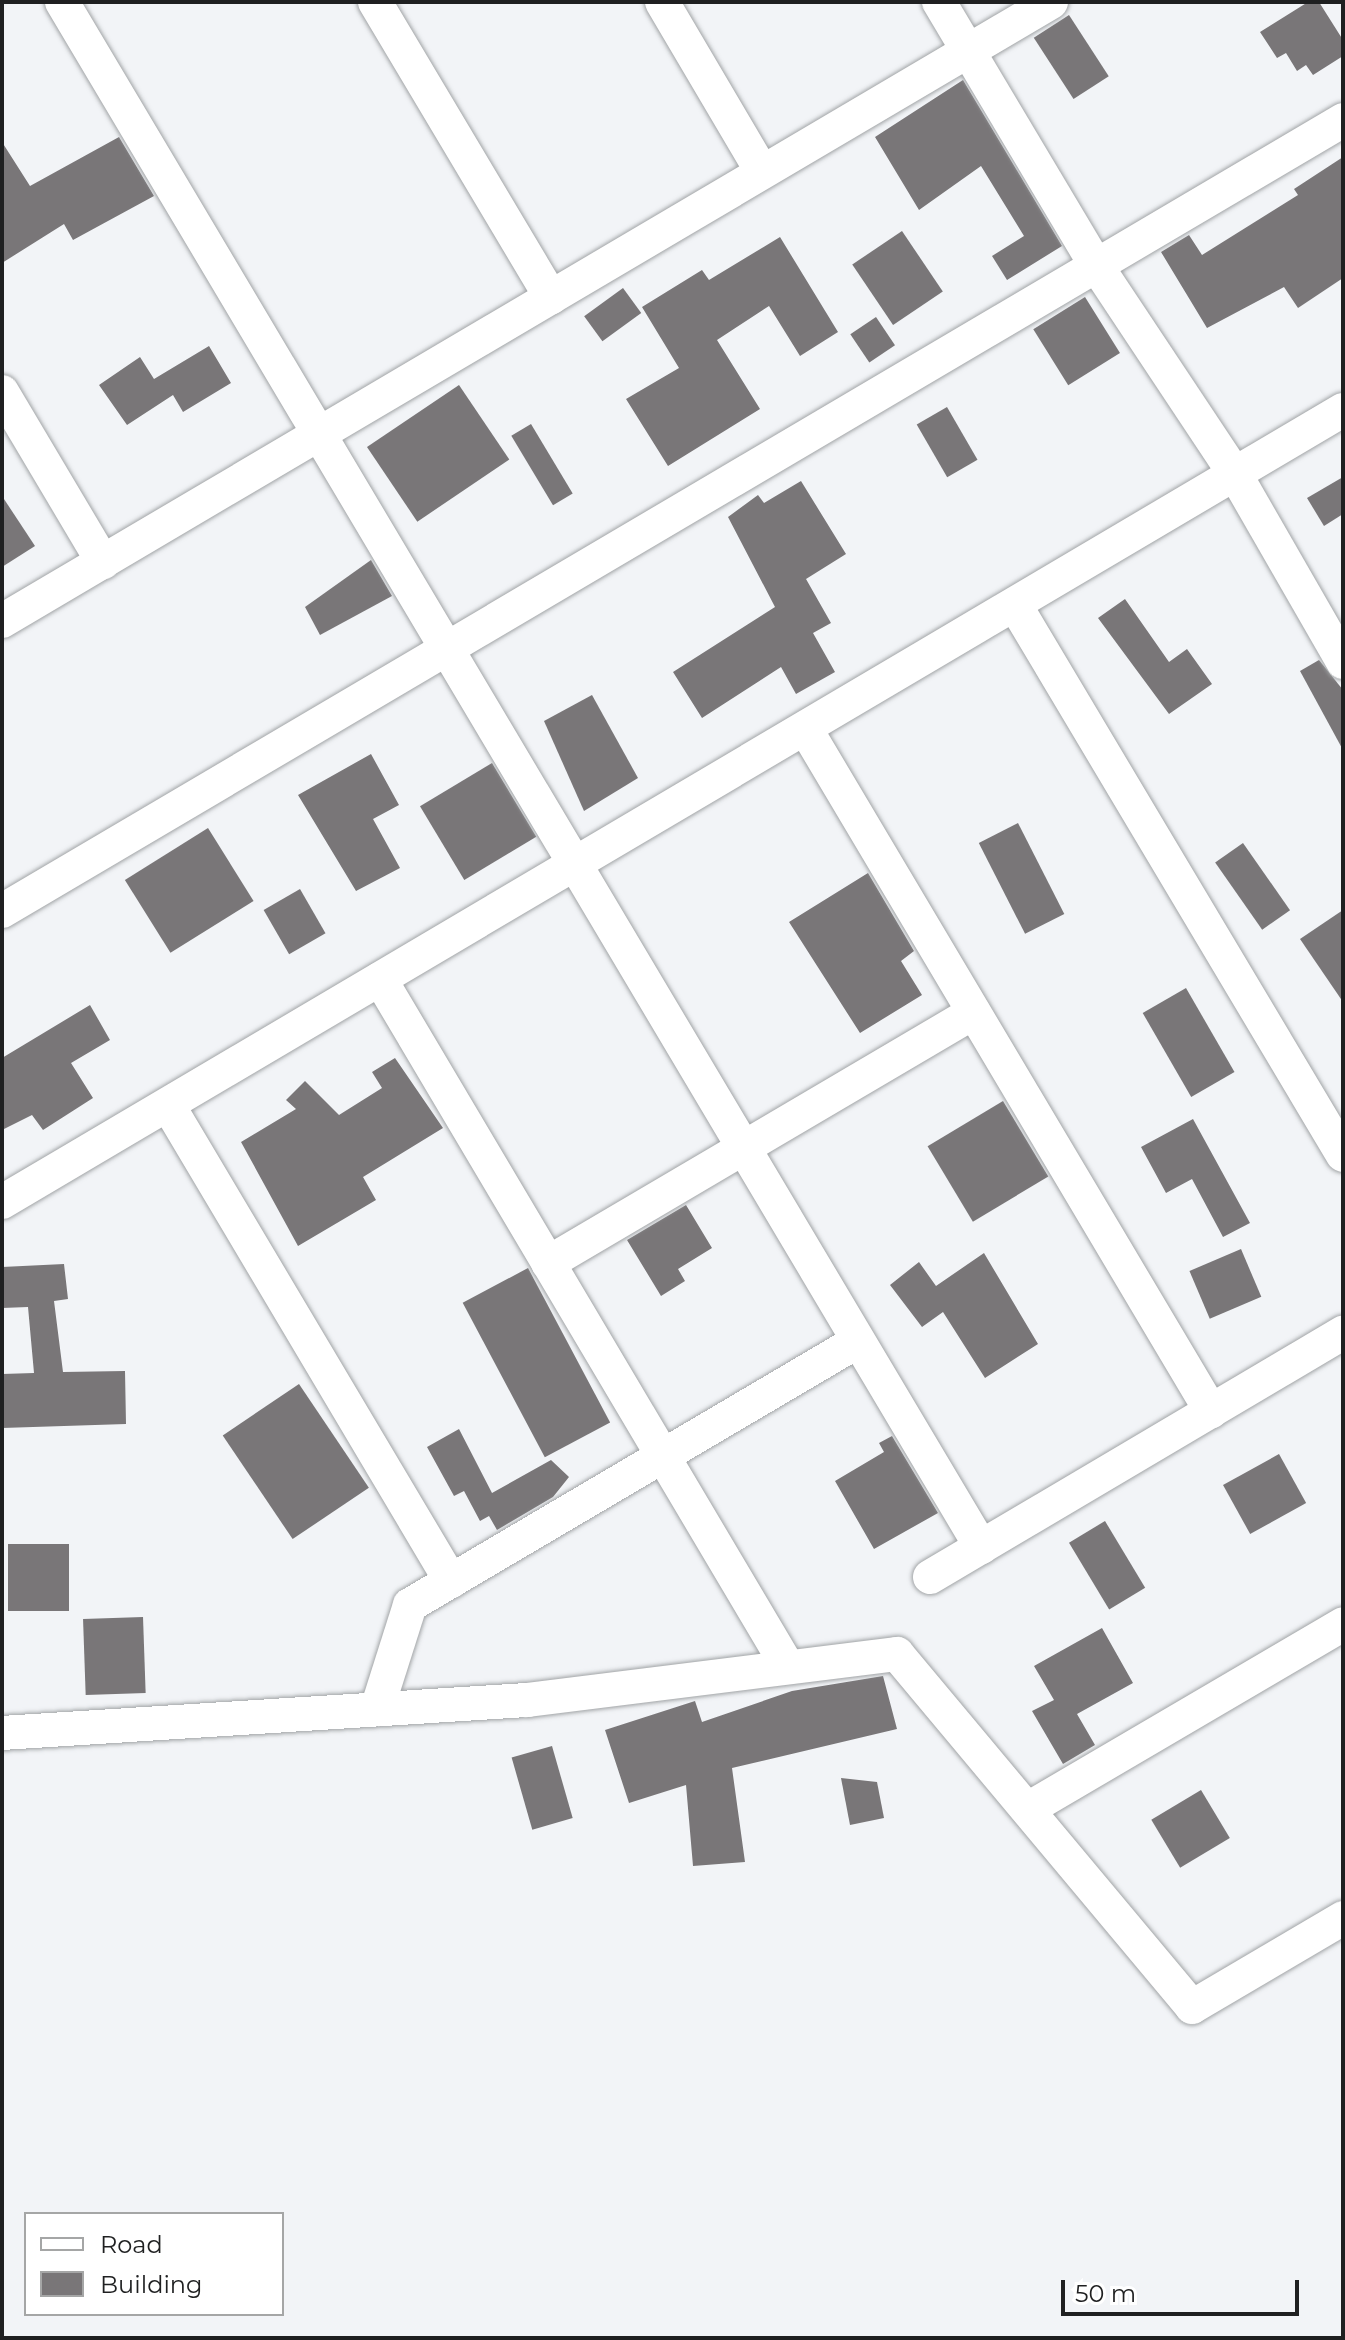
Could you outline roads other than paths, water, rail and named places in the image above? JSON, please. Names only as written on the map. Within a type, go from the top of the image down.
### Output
[{"type":"street","points":[[62,2],[981,1547]]},
{"type":"street","points":[[375,2],[551,297]]},
{"type":"street","points":[[662,2],[762,172]]},
{"type":"street","points":[[939,2],[1096,265],[1235,474],[1343,662]]},
{"type":"street","points":[[2,621],[1051,2]]},
{"type":"street","points":[[2,911],[1343,120]]},
{"type":"street","points":[[2,392],[103,562]]},
{"type":"street","points":[[2,1202],[1343,410]]},
{"type":"street","points":[[1015,605],[1343,1155]]},
{"type":"street","points":[[805,728],[1211,1411]]},
{"type":"street","points":[[380,979],[788,1667]]},
{"type":"street","points":[[548,1263],[974,1012]]},
{"type":"street","points":[[168,1105],[451,1581]]},
{"type":"street","points":[[930,1577],[1343,1333]]},
{"type":"street","points":[[377,1709],[410,1605],[858,1341]]},
{"type":"street","points":[[1028,1809],[1343,1624]]},
{"type":"street","points":[[2,1733],[527,1700],[897,1654],[1192,2007],[1343,1918]]}]
